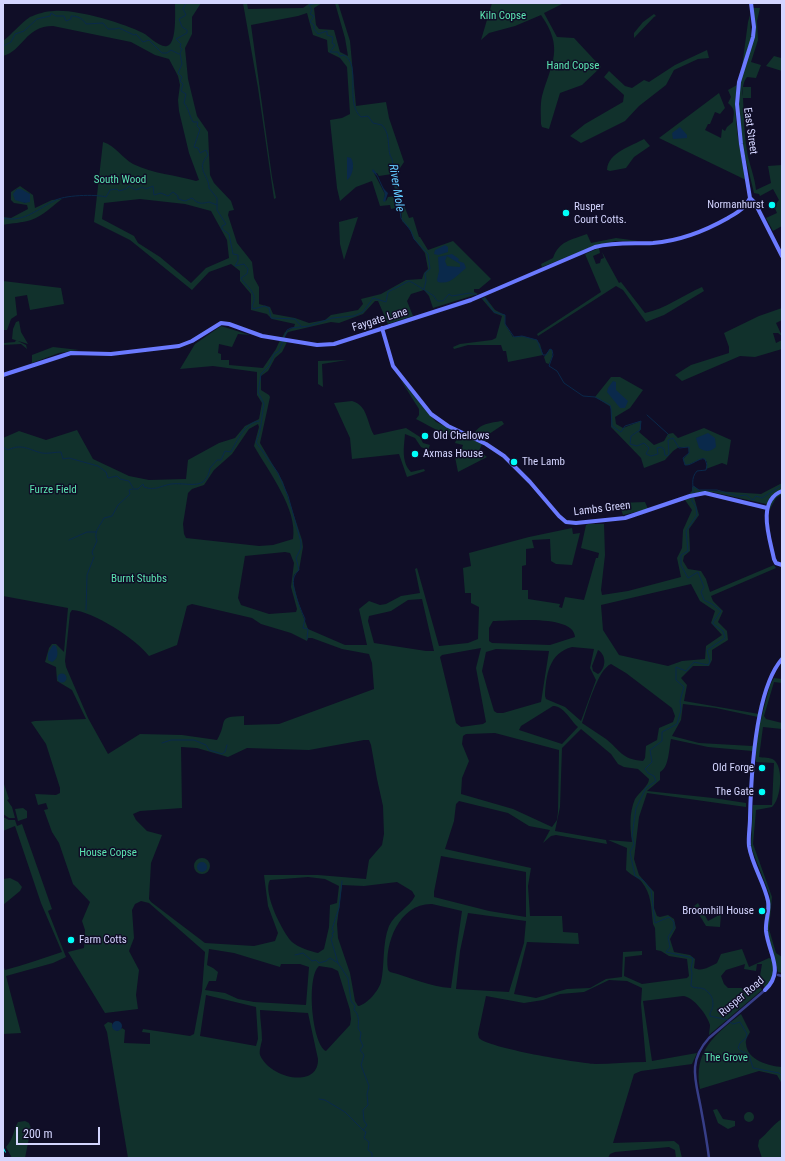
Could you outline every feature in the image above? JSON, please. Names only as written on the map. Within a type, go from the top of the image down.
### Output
[{"type":"street","name":"East Street","points":[[752,3],[754,27],[753,37],[739,82],[736,104],[750,198],[756,203],[782,256]]},
{"type":"street","name":"Faygate Lane","points":[[3,375],[71,353],[113,354],[181,346],[192,342],[221,323],[229,324],[259,336],[317,345],[330,345],[382,328],[403,323],[480,297],[595,247],[615,243],[663,242],[697,233],[720,223],[739,211],[750,198]]},
{"type":"street","name":"Lambs Green","points":[[382,328],[393,366],[431,414],[448,426],[486,444],[504,456],[566,522],[576,523],[625,518],[692,495],[713,494],[767,508]]},
{"type":"street","points":[[782,491],[773,497],[767,508],[774,559],[776,563],[782,565]]},
{"type":"street","name":"Rusper Road","points":[[710,1158],[696,1090],[695,1069],[704,1043],[780,976],[766,933],[769,910],[768,901],[750,850],[749,838],[751,784],[761,716],[769,680],[782,659]]},
{"type":"green space","name":"South Wood","points":[[175,3],[201,3],[192,17],[192,34],[185,48],[188,79],[197,116],[208,132],[210,175],[214,183],[231,201],[234,210],[229,211],[228,215],[237,243],[252,262],[254,278],[259,287],[259,304],[270,307],[273,314],[295,318],[309,323],[325,320],[331,315],[358,310],[363,304],[361,299],[381,294],[406,280],[422,279],[424,273],[428,269],[425,253],[414,239],[409,228],[402,221],[401,207],[391,209],[390,205],[380,206],[372,181],[356,187],[340,201],[337,188],[330,120],[342,118],[350,114],[347,67],[340,58],[328,52],[327,40],[313,35],[307,13],[251,25],[276,198],[274,199],[258,88],[243,3],[247,3],[248,9],[303,8],[310,3],[322,3],[314,8],[316,25],[319,29],[334,30],[340,52],[348,56],[345,38],[335,3],[338,3],[350,41],[356,106],[386,102],[389,118],[404,162],[396,174],[401,202],[397,203],[397,205],[403,203],[409,218],[413,217],[419,237],[428,250],[453,241],[491,279],[479,289],[474,289],[474,292],[478,294],[433,308],[429,296],[424,290],[411,294],[407,301],[413,316],[388,324],[378,301],[375,301],[363,314],[339,323],[331,322],[288,332],[284,338],[282,338],[285,332],[294,327],[295,324],[272,319],[267,314],[251,310],[251,294],[240,281],[240,271],[231,264],[209,272],[192,290],[130,240],[94,222],[103,142],[112,146],[133,164],[156,172],[196,181],[199,180],[189,153],[179,111],[178,100],[180,85],[178,76],[169,59],[155,55],[131,42],[53,26],[36,30],[10,53],[3,56],[3,41],[30,17],[48,12],[63,11],[87,14],[124,25],[143,33],[161,45],[167,46],[170,44],[174,34]],"holes":[[[374,173],[377,173],[379,176],[392,174],[396,196],[388,197],[386,201],[384,199],[385,194]],[[140,199],[185,204],[211,211],[227,240],[229,258],[206,268],[191,283],[160,257],[138,243],[134,236],[102,219],[104,203]]]},
{"type":"green space","name":"Hand Copse","points":[[492,3],[564,3],[544,13],[557,37],[574,38],[601,67],[582,85],[560,93],[549,129],[542,127],[541,124],[542,96],[554,55],[554,46],[548,27],[541,15],[515,26],[489,33],[481,40]]},
{"type":"green space","points":[[753,8],[760,8],[757,21],[758,40],[751,62],[761,65],[756,78],[747,77],[743,87],[751,87],[751,98],[743,98],[745,138],[756,190],[771,183],[768,166],[782,165],[782,226],[773,231],[766,218],[777,213],[774,206],[779,200],[773,189],[760,196],[759,194],[754,193],[742,144],[738,115],[739,87],[754,36]]},
{"type":"green space","points":[[654,14],[656,16],[634,38],[634,33],[643,22]]},
{"type":"green space","points":[[750,15],[751,38],[742,67],[748,22]]},
{"type":"green space","points":[[707,50],[709,58],[698,59],[674,70],[666,85],[639,106],[625,121],[581,143],[570,136],[585,124],[623,102],[624,95],[604,77],[609,71],[625,86],[632,88],[644,80],[649,82],[675,65]]},
{"type":"green space","points":[[774,56],[781,58],[782,71],[766,66]]},
{"type":"green space","points":[[737,85],[735,109],[736,121],[746,180],[659,138],[719,93],[725,108],[720,114],[715,112],[710,124],[708,124],[705,130],[721,138],[722,129],[725,131],[733,122],[734,111],[728,103],[731,97],[728,90]]},
{"type":"green space","points":[[644,139],[650,146],[634,157],[626,168],[610,171],[607,170],[608,164],[616,154]]},
{"type":"green space","points":[[20,186],[33,195],[35,208],[52,200],[62,199],[31,220],[3,225],[3,217],[11,218],[28,209],[27,205],[14,203],[11,200],[11,192]],"holes":[[[17,189],[30,194],[25,203],[14,197]]]},
{"type":"green space","points":[[358,217],[344,260],[340,244],[339,222]]},
{"type":"green space","points":[[587,234],[591,243],[616,238],[638,241],[616,241],[597,245],[542,267],[541,264],[553,258],[559,248],[566,242]]},
{"type":"green space","points":[[599,248],[600,253],[593,256],[596,264],[600,263],[601,259],[604,258],[602,252],[619,283],[621,282],[645,313],[667,305],[702,287],[704,291],[664,315],[646,322],[623,290],[616,286],[538,336],[537,334],[601,292],[585,254]]},
{"type":"green space","points":[[3,281],[61,288],[64,304],[30,310],[27,295],[15,297],[17,315],[11,319],[7,330],[3,330]]},
{"type":"green space","points":[[485,297],[495,310],[505,315],[505,324],[513,337],[522,336],[537,340],[540,344],[543,355],[508,362],[506,351],[503,351],[501,345],[468,345],[454,349],[453,347],[460,344],[492,340],[496,338],[502,316],[494,313],[482,299]]},
{"type":"green space","points":[[782,308],[782,320],[776,323],[782,336],[778,333],[773,333],[776,343],[782,340],[782,349],[755,357],[740,356],[682,381],[675,375],[691,365],[729,353],[729,347],[724,333],[759,316]]},
{"type":"green space","points":[[19,321],[21,332],[28,344],[12,339],[13,329],[16,322]]},
{"type":"green space","points":[[221,326],[250,335],[238,334],[232,347],[219,344],[218,353],[221,354],[221,360],[229,360],[229,365],[263,368],[276,349],[280,340],[287,342],[282,352],[275,358],[268,371],[261,376],[261,390],[270,397],[260,443],[283,482],[302,540],[303,547],[299,570],[294,575],[293,582],[299,605],[308,629],[345,645],[367,645],[359,609],[369,601],[380,605],[386,604],[401,596],[420,593],[415,569],[417,568],[439,646],[468,643],[478,639],[479,607],[471,603],[471,593],[465,593],[463,568],[471,566],[469,553],[529,537],[572,528],[573,534],[580,533],[572,565],[556,564],[551,561],[550,539],[532,540],[534,548],[526,549],[526,565],[522,566],[522,590],[528,590],[528,599],[560,604],[559,607],[562,608],[565,597],[584,600],[596,558],[598,558],[599,553],[581,548],[586,525],[588,524],[604,524],[605,555],[601,590],[602,595],[628,591],[681,577],[677,558],[682,548],[683,530],[692,510],[685,500],[694,497],[699,515],[689,529],[690,551],[684,556],[683,561],[688,569],[701,571],[706,579],[710,592],[774,565],[776,568],[711,596],[713,601],[723,611],[718,622],[727,631],[728,640],[712,650],[712,660],[709,666],[693,666],[681,678],[687,685],[684,701],[759,714],[758,717],[716,708],[683,704],[681,720],[672,736],[699,743],[754,745],[770,685],[774,678],[782,679],[782,683],[774,682],[764,716],[766,719],[782,723],[782,729],[763,727],[759,757],[772,759],[777,764],[780,776],[778,797],[772,807],[756,810],[753,844],[772,897],[769,929],[776,953],[782,957],[782,973],[778,972],[767,930],[770,896],[751,847],[753,805],[772,805],[774,763],[756,762],[756,756],[752,751],[708,747],[671,739],[667,762],[663,770],[660,772],[660,780],[647,791],[746,803],[746,807],[647,793],[639,817],[634,859],[639,875],[654,892],[654,908],[657,916],[660,917],[668,915],[674,919],[676,928],[670,939],[674,952],[690,955],[695,959],[694,968],[697,969],[706,968],[717,963],[721,954],[742,949],[749,967],[769,958],[772,959],[774,976],[765,988],[763,985],[765,981],[760,976],[762,964],[757,964],[756,971],[744,969],[745,964],[726,970],[721,976],[724,984],[728,988],[750,988],[757,982],[762,990],[709,1035],[709,1021],[700,1007],[691,999],[683,996],[643,1001],[652,1061],[697,1053],[692,1064],[641,1071],[634,1074],[613,1143],[674,1141],[679,1145],[682,1158],[676,1158],[675,1150],[669,1147],[615,1152],[610,1154],[608,1158],[128,1158],[107,1032],[104,1025],[108,1022],[112,1023],[112,1026],[117,1031],[122,1028],[125,1030],[124,1043],[150,1044],[150,1033],[142,1032],[143,1029],[190,1036],[194,1034],[202,991],[205,952],[149,903],[141,901],[135,904],[132,910],[134,938],[129,951],[139,970],[136,995],[138,1009],[105,1013],[68,952],[84,948],[85,930],[82,921],[90,902],[73,884],[59,843],[52,832],[44,810],[48,809],[46,803],[38,805],[35,794],[56,795],[60,793],[60,788],[46,744],[31,722],[86,719],[72,690],[57,681],[56,667],[45,662],[49,648],[52,644],[56,644],[64,652],[68,608],[3,596],[3,438],[19,431],[46,440],[77,430],[93,459],[129,476],[149,480],[186,479],[188,460],[219,443],[235,438],[245,426],[259,419],[262,403],[257,395],[257,372],[213,366],[180,369],[195,344]],"holes":[[[258,424],[259,427],[254,446],[287,503],[291,515],[293,539],[273,545],[259,546],[186,538],[183,524],[188,493],[192,489],[204,485],[214,470],[232,454],[249,429]],[[285,552],[290,553],[294,563],[291,587],[297,609],[296,612],[269,614],[241,605],[238,598],[245,556]],[[691,584],[700,601],[715,611],[711,623],[722,635],[706,646],[705,659],[682,661],[668,666],[619,655],[603,630],[601,605]],[[422,599],[434,651],[374,643],[368,621],[369,616],[391,611],[408,600]],[[192,604],[252,618],[261,624],[291,633],[307,641],[308,638],[312,638],[342,649],[369,654],[372,663],[374,689],[279,724],[244,725],[244,716],[229,717],[224,721],[217,740],[182,735],[140,734],[108,754],[88,718],[66,667],[65,661],[70,613],[72,610],[91,615],[114,627],[143,649],[149,656],[177,645],[187,606]],[[540,620],[564,625],[572,630],[575,637],[550,645],[492,643],[489,641],[489,628],[493,621]],[[572,647],[594,649],[590,668],[596,680],[581,721],[565,707],[546,699],[546,680],[550,666],[558,654],[564,650]],[[481,648],[476,668],[486,722],[483,724],[461,727],[456,723],[440,657],[442,655]],[[496,649],[549,651],[541,702],[503,713],[497,713],[494,711],[482,671],[486,652]],[[598,650],[604,658],[603,669],[598,674],[593,671],[592,666]],[[611,664],[626,673],[672,708],[675,716],[673,722],[659,728],[657,740],[646,746],[645,758],[643,761],[636,760],[622,754],[606,739],[582,723],[597,681],[606,667]],[[553,706],[560,708],[578,727],[562,744],[519,730],[521,726]],[[581,729],[611,754],[618,764],[624,767],[638,769],[649,779],[649,782],[637,796],[633,804],[630,820],[632,842],[608,840],[627,848],[626,870],[641,881],[645,886],[649,896],[653,924],[655,928],[656,950],[669,956],[687,959],[689,976],[687,978],[642,984],[624,976],[625,957],[642,955],[642,951],[623,952],[622,977],[606,979],[590,988],[567,989],[536,998],[514,994],[527,942],[579,944],[578,933],[563,932],[562,916],[530,916],[528,886],[531,868],[445,849],[454,821],[456,804],[459,801],[508,813],[529,826],[550,830],[543,843],[551,836],[556,835],[607,844],[606,840],[555,831],[560,807],[562,748]],[[495,733],[559,750],[558,812],[557,820],[552,827],[513,809],[461,794],[462,778],[469,761],[462,744],[463,736],[466,734]],[[369,740],[383,806],[384,834],[382,845],[369,860],[366,879],[318,875],[264,875],[268,906],[278,933],[275,941],[254,946],[205,943],[151,902],[149,899],[151,863],[162,835],[147,831],[136,820],[133,814],[140,811],[182,808],[181,747],[197,748],[228,757],[247,748],[309,750]],[[441,856],[526,872],[526,917],[489,911],[434,897]],[[308,877],[325,879],[339,886],[337,903],[330,905],[329,927],[324,949],[318,953],[301,948],[292,942],[279,922],[271,903],[268,886],[270,880]],[[397,882],[412,891],[415,896],[389,926],[385,940],[381,982],[378,989],[365,1003],[358,1006],[355,1001],[350,973],[338,938],[337,924],[342,885],[364,886]],[[432,904],[462,911],[451,988],[428,984],[390,972],[388,970],[387,959],[396,926],[411,910],[421,905]],[[468,913],[526,921],[524,943],[509,992],[456,989],[460,951]],[[209,949],[234,953],[280,967],[281,964],[300,964],[309,967],[306,1005],[254,1002],[238,999],[225,993],[205,990],[209,981],[216,981],[218,972],[207,965]],[[319,966],[332,968],[338,971],[350,1010],[351,1019],[350,1025],[326,1051],[321,1046],[317,1036],[312,1010],[313,983],[315,973]],[[609,980],[627,981],[642,988],[641,1004],[646,1062],[595,1064],[571,1061],[515,1050],[486,1042],[479,1038],[478,1034],[486,996],[524,1003],[543,1000],[560,994],[584,992]],[[206,995],[256,1007],[258,1039],[256,1046],[200,1036]],[[260,1010],[308,1013],[318,1059],[316,1068],[311,1074],[303,1077],[283,1075],[273,1070],[265,1063],[260,1055],[262,1040]]]},
{"type":"green space","points":[[3,340],[4,343],[15,342],[16,340],[26,345],[27,349],[21,344],[3,345]]},
{"type":"green space","points":[[53,347],[79,350],[59,353],[32,363],[32,355]]},
{"type":"green space","points":[[550,349],[552,350],[552,357],[549,364],[546,363],[544,357]]},
{"type":"green space","points":[[347,360],[322,364],[323,387],[318,384],[318,361]]},
{"type":"green space","points":[[611,377],[620,377],[643,390],[630,408],[615,417],[616,424],[623,428],[641,421],[641,429],[639,432],[654,445],[664,441],[668,434],[673,433],[678,438],[704,428],[731,440],[727,465],[722,463],[706,469],[707,462],[703,458],[685,465],[683,459],[689,453],[688,447],[679,447],[665,460],[644,468],[641,458],[611,427],[611,407],[595,397]]},
{"type":"green space","points":[[400,379],[436,422],[482,444],[479,451],[487,457],[458,472],[455,457],[459,451],[461,451],[463,445],[455,443],[457,438],[450,434],[440,432],[416,419],[419,415],[419,409]]},
{"type":"green space","points":[[352,401],[361,406],[374,435],[406,428],[420,437],[423,443],[430,445],[428,450],[421,447],[415,438],[405,434],[404,459],[408,468],[411,472],[424,469],[425,471],[407,477],[399,454],[352,459],[350,438],[334,403]]},
{"type":"green space","points":[[502,421],[504,424],[486,436],[488,438],[485,441],[473,435],[482,426],[489,423]]},
{"type":"green space","points":[[782,483],[782,494],[776,498],[770,509],[766,504],[712,492],[689,494],[694,486],[699,490],[761,494]]},
{"type":"green space","points":[[645,502],[648,509],[623,515],[619,503]]},
{"type":"green space","points":[[3,781],[9,799],[7,800],[12,807],[15,818],[9,818],[3,814]]},
{"type":"green space","points":[[23,808],[27,811],[27,818],[18,821],[15,809]]},
{"type":"green space","points":[[3,817],[9,820],[15,820],[17,826],[22,824],[52,909],[48,911],[66,957],[53,963],[6,976],[21,1033],[3,1034],[3,965],[5,970],[62,952],[41,903],[15,826],[3,831]]},
{"type":"green space","points":[[199,858],[205,858],[210,863],[208,872],[205,874],[199,874],[194,869],[194,863]]},
{"type":"green space","points":[[10,878],[18,882],[22,887],[20,891],[3,905],[3,879]]},
{"type":"green space","points":[[698,903],[708,921],[721,914],[720,927],[706,926],[694,906]]},
{"type":"green space","name":"The Grove","points":[[741,1014],[750,1032],[746,1041],[747,1050],[754,1058],[765,1064],[782,1067],[782,1084],[777,1075],[759,1071],[700,1089],[699,1076],[703,1055],[714,1037]]},
{"type":"green space","points":[[717,1109],[723,1119],[735,1121],[735,1126],[728,1129],[718,1123],[713,1110]]},
{"type":"green space","points":[[749,1112],[754,1117],[749,1122],[744,1117]]},
{"type":"green space","points":[[782,1119],[782,1158],[762,1158],[758,1146],[759,1140]]},
{"type":"green space","points":[[25,1121],[29,1123],[31,1128],[25,1158],[12,1158],[6,1147],[11,1141],[18,1122]]},
{"type":"water","points":[[680,127],[687,135],[687,138],[673,139],[672,133]]},
{"type":"water","points":[[347,157],[351,158],[353,167],[351,176],[347,180]]},
{"type":"water","points":[[373,169],[388,193],[385,202],[383,201],[385,194],[377,176],[372,171]]},
{"type":"water","points":[[17,189],[21,189],[30,194],[30,202],[25,203],[15,200],[13,194]]},
{"type":"water","points":[[445,245],[448,247],[448,252],[438,255],[434,254],[435,250]]},
{"type":"water","points":[[452,254],[459,259],[458,261],[464,263],[466,268],[450,281],[443,283],[438,282],[438,257]],"holes":[[[447,256],[460,264],[460,267],[447,266],[445,261]]]},
{"type":"water","points":[[613,381],[616,382],[616,390],[628,401],[625,408],[620,408],[607,392]]},
{"type":"water","points":[[708,433],[715,438],[716,447],[710,451],[706,451],[699,448],[696,438]]},
{"type":"water","points":[[53,645],[56,646],[57,655],[56,659],[52,662],[48,660],[48,653]]},
{"type":"water","points":[[60,674],[64,674],[66,678],[64,682],[60,682],[58,680],[58,676]]},
{"type":"water","points":[[200,862],[204,862],[206,863],[206,871],[200,872],[197,869],[197,865]]},
{"type":"water","points":[[117,1021],[122,1026],[117,1031],[112,1026]]},
{"type":"waterway","points":[[186,3],[183,9],[186,15],[179,19],[182,27],[187,30],[187,33],[176,39],[181,44],[180,47],[182,49],[180,53],[182,64],[178,73],[182,77],[180,81],[183,84],[181,91],[186,94],[184,103],[193,122],[198,122],[197,126],[200,129],[194,147],[198,148],[200,153],[206,150],[208,155],[204,160],[203,168],[209,188],[217,198],[217,210],[226,224],[222,226],[222,229],[229,234],[233,254],[238,255],[238,261],[235,266],[244,264],[248,269],[247,274],[241,278],[253,294],[253,309],[265,306],[269,308],[271,318],[295,319],[301,326]]},
{"type":"waterway","name":"River Mole","points":[[317,3],[309,5],[312,10],[310,14],[314,16],[310,22],[314,25],[314,29],[318,34],[327,31],[327,35],[333,37],[332,43],[335,45],[330,52],[338,52],[340,56],[344,55],[349,60],[352,67],[353,93],[356,110],[361,117],[368,116],[373,123],[382,125],[387,133],[401,218],[411,231],[414,239],[428,254],[430,269],[425,273],[426,281],[424,289]]},
{"type":"waterway","points":[[3,46],[11,42],[15,34],[24,31],[37,19],[50,16],[51,13],[56,16],[64,16],[66,21],[71,19],[71,16],[74,16],[80,18],[86,24],[103,23],[108,29],[119,28],[134,35],[136,34],[143,42],[149,40],[162,53],[167,53],[171,50],[179,54]]},
{"type":"waterway","points":[[3,218],[17,219],[24,217],[58,199],[65,197],[88,195],[106,197],[110,190],[117,189],[119,191],[126,189],[129,186],[136,190],[142,187],[146,189],[153,186],[154,195],[161,193],[168,196],[173,192],[178,196],[178,199],[185,201],[192,198],[200,203],[209,202],[217,205]]},
{"type":"waterway","points":[[284,338],[287,330],[291,328],[309,326],[332,318],[354,316],[363,312],[373,298],[386,302],[388,292],[409,281],[434,296],[438,301],[443,301],[449,294],[452,296],[470,293],[477,295]]},
{"type":"waterway","name":"River Mole","points":[[482,298],[486,300],[494,312],[505,315],[505,324],[514,337],[522,336],[537,340],[543,355],[546,355],[550,349],[552,350],[553,355],[549,366],[557,371],[564,383],[583,396],[595,397],[610,405],[612,426],[621,432],[625,426],[641,421],[640,430],[631,436],[630,444],[637,446],[644,443],[649,448],[646,454],[651,456],[658,454],[657,448],[661,447],[664,449],[665,455],[667,456],[669,454],[668,440],[673,438],[679,448],[689,447],[689,453],[683,458],[685,465],[700,459],[705,459],[707,465],[706,470],[697,471],[695,474],[693,494]]},
{"type":"waterway","points":[[283,341],[279,351],[274,354],[269,366],[261,374],[258,392],[264,404],[256,442],[278,473],[288,496],[301,542],[301,548],[296,558],[299,570],[295,575],[293,584],[296,597],[305,619],[303,628],[308,629],[307,639]]},
{"type":"waterway","points":[[647,415],[668,434]]},
{"type":"waterway","points":[[133,489],[138,489],[143,484],[144,487],[158,488],[171,484],[201,483],[205,480],[210,468],[217,460],[221,460],[225,451],[231,452],[245,429],[254,422],[259,421]]},
{"type":"waterway","points":[[3,447],[8,450],[21,447],[44,453],[61,452],[63,459],[69,458],[98,466],[106,472],[108,478],[117,476],[120,479],[129,481],[133,488]]},
{"type":"waterway","points":[[693,486],[699,490],[717,490],[738,496],[746,495],[753,500],[756,496],[762,498],[782,485]]},
{"type":"waterway","points":[[93,555],[92,552],[97,541],[96,532],[99,526],[104,518],[112,516],[118,505],[130,494],[129,490],[132,489]]},
{"type":"waterway","name":"River Mole","points":[[692,497],[697,515],[686,531],[688,551],[681,555],[681,565],[688,578],[698,572],[704,587],[701,592],[704,600],[721,611],[713,624],[723,631],[725,638],[707,650],[710,662],[708,665],[694,662],[686,671],[676,667],[676,680],[684,687],[680,701],[681,710],[677,724],[662,732],[662,741],[650,750],[652,762],[645,769],[648,773],[654,776],[656,781],[646,788],[636,808],[632,836],[634,844],[630,852],[635,876],[643,880],[651,890],[655,923],[669,917],[674,922],[674,928],[668,937],[670,947],[666,952],[693,958],[691,969],[691,986],[704,989],[712,997],[713,1007],[710,1016],[728,1020]]},
{"type":"waterway","points":[[69,540],[87,532],[96,532]]},
{"type":"waterway","points":[[86,610],[87,575],[94,557]]},
{"type":"waterway","points":[[162,743],[171,740],[194,740],[206,745],[209,750],[222,754],[225,752],[227,745]]},
{"type":"waterway","points":[[342,881],[339,908],[332,929],[334,932],[332,933],[333,936],[331,939],[338,963],[348,978],[351,1001],[355,1006],[354,1010],[357,1014],[358,1028],[361,1033],[360,1039],[363,1046],[360,1050],[364,1055],[361,1065],[369,1086],[367,1094],[368,1105],[363,1110],[364,1121],[367,1125],[363,1130],[366,1132],[364,1138],[369,1142],[368,1150],[372,1153],[372,1158]]},
{"type":"waterway","points":[[295,955],[303,953],[312,961],[316,960],[319,963],[330,958],[338,963]]},
{"type":"waterway","name":"River Mole","points":[[730,1022],[733,1024],[740,1022],[747,1034],[746,1038],[740,1043],[738,1048],[749,1055],[753,1068],[779,1073],[782,1076]]},
{"type":"waterway","points":[[319,1099],[325,1100],[345,1112],[363,1130]]},
{"type":"railway","points":[[3,1147],[8,1158]]},
{"type":"place","name":"Normanhurst","points":[[772,205]]},
{"type":"place","name":"Rusper Court Cotts.","points":[[566,213]]},
{"type":"place","name":"Old Chellows","points":[[425,436]]},
{"type":"place","name":"Axmas House","points":[[415,454]]},
{"type":"place","name":"The Lamb","points":[[514,462]]},
{"type":"place","name":"Old Forge","points":[[762,768]]},
{"type":"place","name":"The Gate","points":[[762,792]]},
{"type":"place","name":"Broomhill House","points":[[762,911]]},
{"type":"place","name":"Farm Cotts","points":[[71,940]]},
{"type":"park label","name":"Kiln Copse","points":[[503,16]]},
{"type":"park label","name":"Furze Field","points":[[53,490]]},
{"type":"park label","name":"Burnt Stubbs","points":[[139,579]]},
{"type":"park label","name":"House Copse","points":[[108,853]]}]
